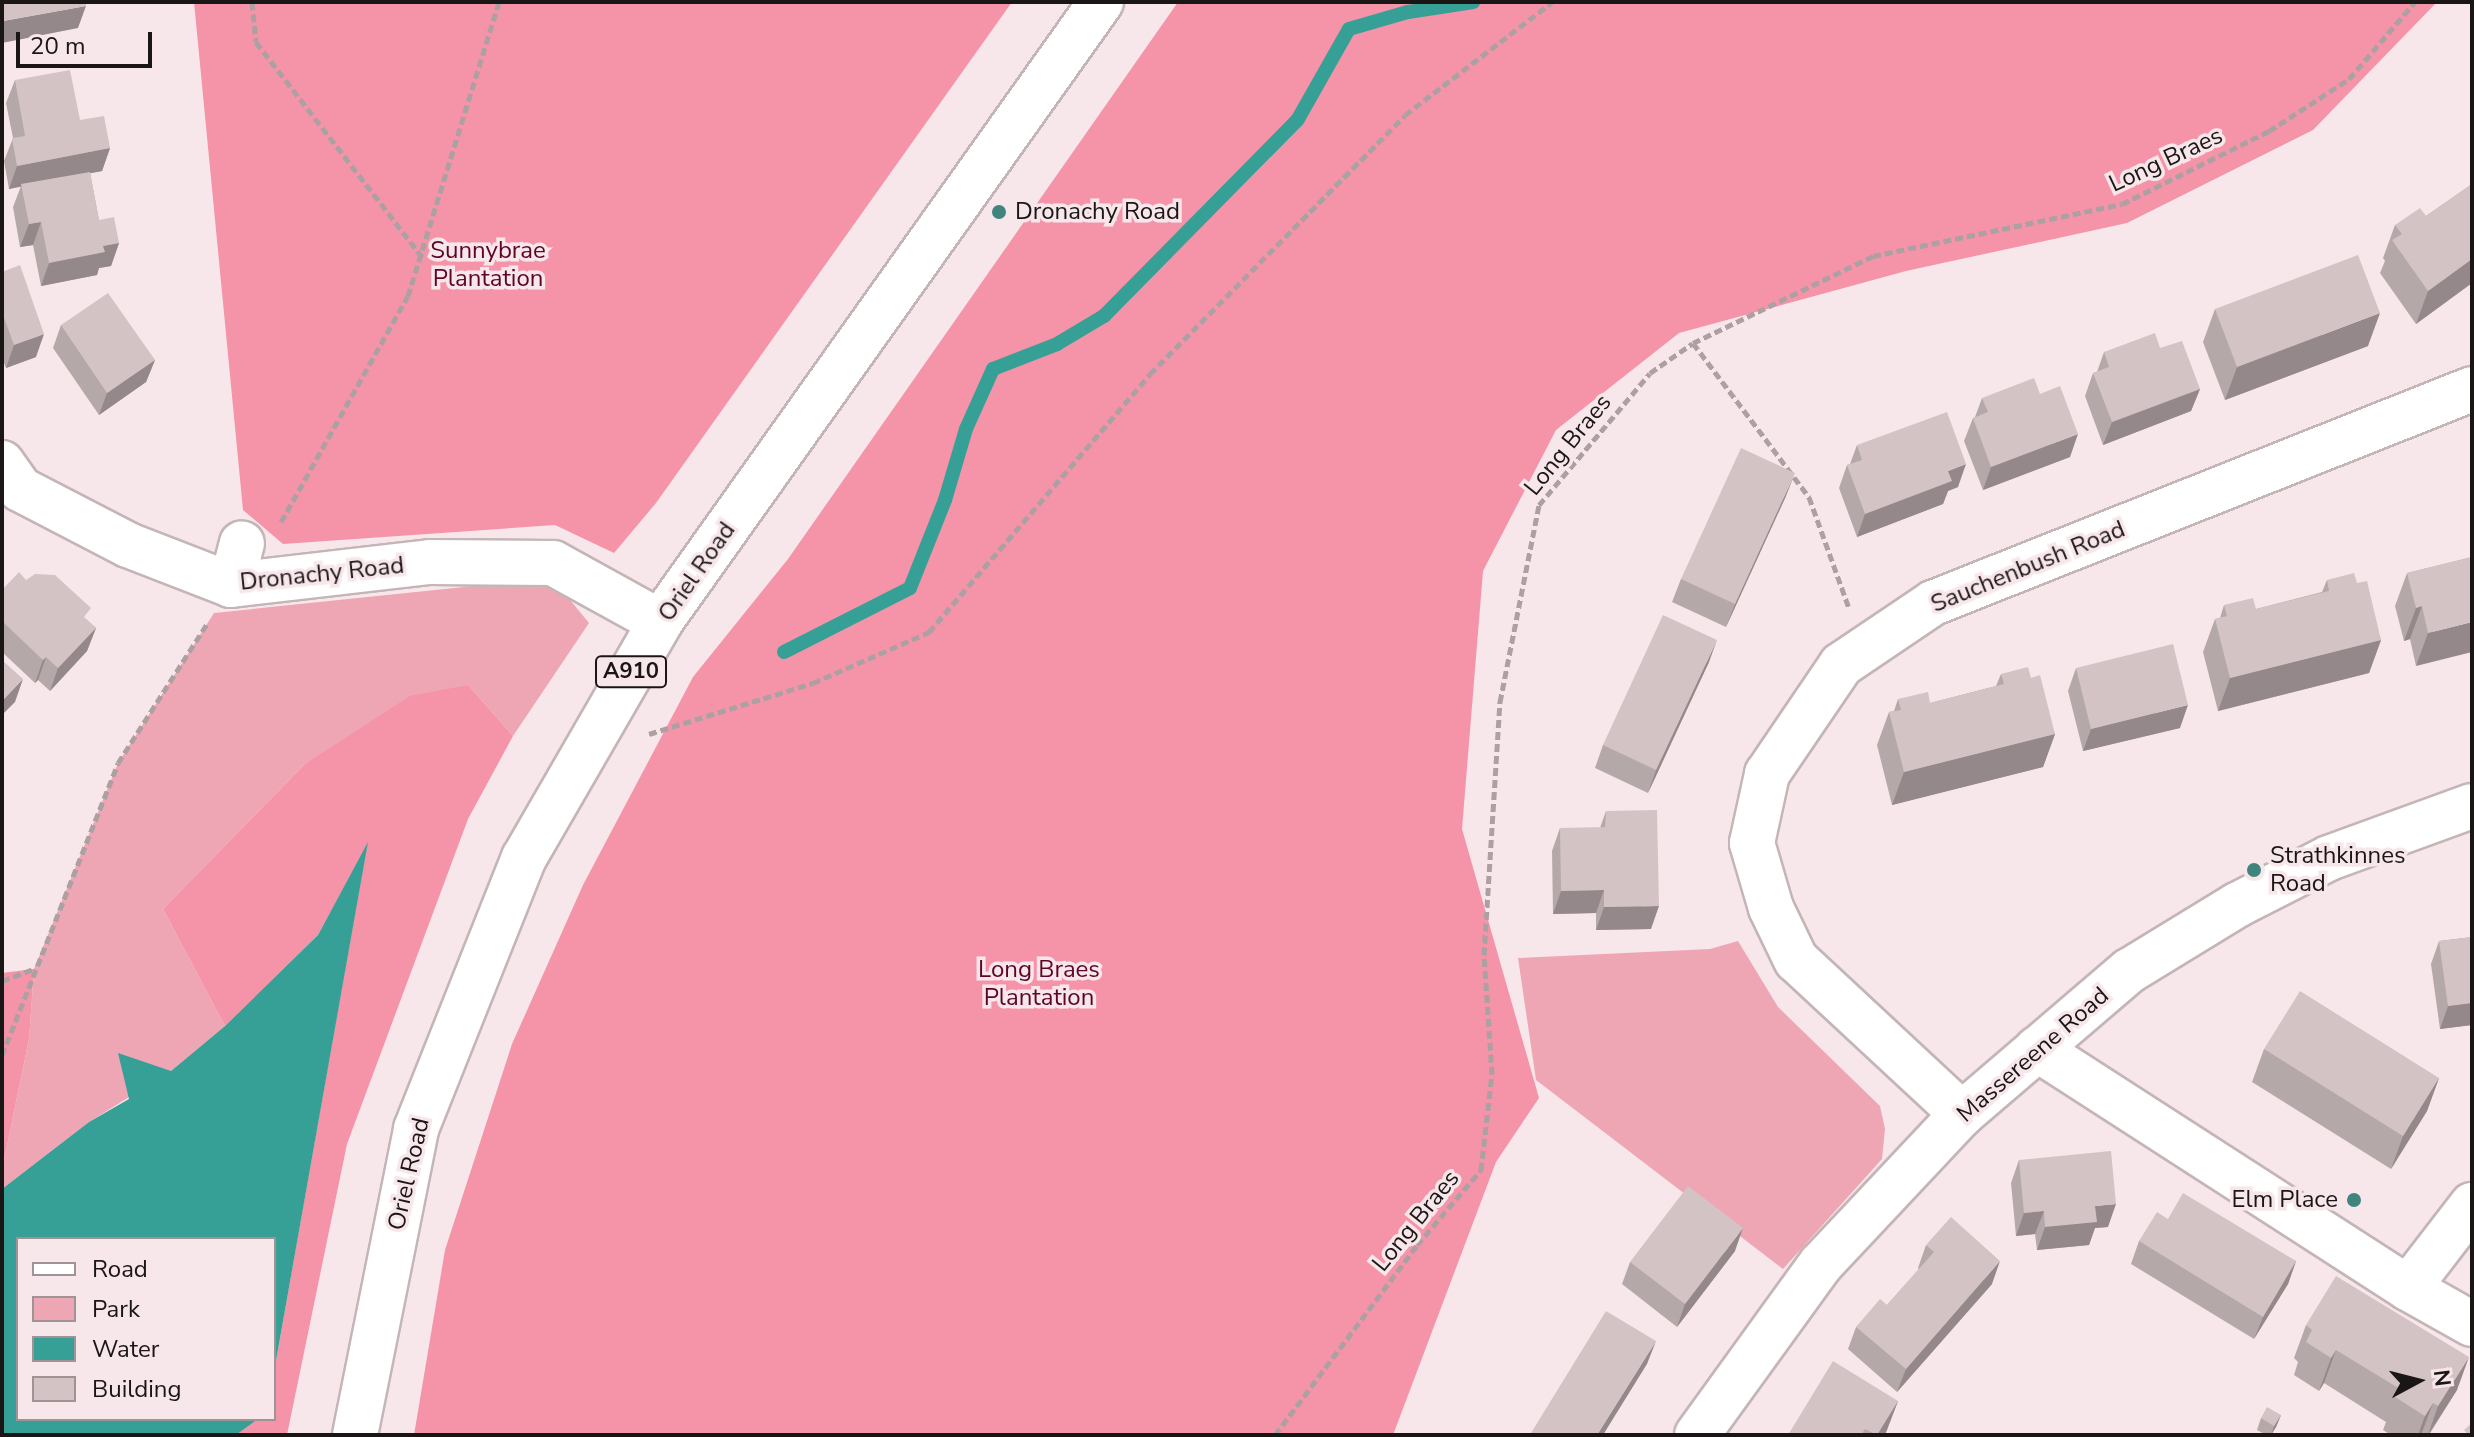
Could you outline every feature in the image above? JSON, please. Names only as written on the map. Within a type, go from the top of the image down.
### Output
[{"type":"street","name":"Oriel Road","points":[[355,1435],[416,1129],[524,858],[660,622],[1101,2]]},
{"type":"street","name":"Sauchenbush Road","points":[[1962,1114],[1796,960],[1771,908],[1752,843],[1767,774],[1841,665],[1933,603],[2472,389]]},
{"type":"street","name":"Dronachy Road","points":[[8,485],[128,545],[243,570],[430,562],[553,563],[660,622]]},
{"type":"street","name":"Massereene Road","points":[[1697,1435],[1751,1356],[1821,1264],[1962,1114],[2129,971],[2237,905],[2329,858],[2472,806]]},
{"type":"street","points":[[2037,1049],[2408,1288],[2472,1324]]},
{"type":"street","points":[[2408,1288],[2472,1205]]},
{"type":"path","points":[[252,2],[256,42],[422,258]]},
{"type":"path","points":[[2,1055],[118,763],[243,570],[266,550],[408,296],[499,2]]},
{"type":"path","points":[[584,754],[813,683],[929,632],[1150,374],[1405,115],[1552,2]]},
{"type":"path","name":"Long Braes","points":[[1275,1435],[1417,1245],[1481,1170],[1492,1074],[1484,955],[1500,702],[1539,505],[1650,373],[1693,343],[1873,256],[2122,204],[2269,131],[2349,79],[2415,2]]},
{"type":"path","points":[[1693,343],[1809,497],[1865,649]]},
{"type":"path","points":[[2,981],[34,969]]},
{"type":"green space","name":"Sunnybrae Plantation","points":[[194,2],[1012,2],[656,503],[614,553],[555,525],[283,544],[243,510]]},
{"type":"green space","name":"Long Braes Plantation","points":[[1178,2],[2437,2],[2313,130],[2127,223],[1906,271],[1679,333],[1556,430],[1483,571],[1462,829],[1539,1098],[1496,1162],[1393,1435],[414,1435],[445,1250],[512,1044],[583,885],[693,677],[788,559]]},
{"type":"green space","points":[[552,578],[589,623],[513,736],[468,685],[305,764],[163,909],[225,1026],[171,1071],[89,1122],[2,1189],[2,1170],[29,1039],[34,969],[118,763],[214,613]]},
{"type":"green space","points":[[468,685],[513,736],[468,819],[347,1144],[287,1435],[236,1435],[255,1421],[276,1421],[276,1361],[367,845],[318,935],[225,1026],[163,909],[305,764],[410,696]]},
{"type":"green space","points":[[1738,941],[1778,1007],[1880,1106],[1885,1129],[1882,1159],[1783,1269],[1536,1080],[1518,958],[1710,949]]},
{"type":"green space","points":[[34,969],[29,1039],[2,1170],[2,973]]},
{"type":"water","points":[[368,842],[276,1361],[276,1237],[16,1237],[16,1421],[255,1421],[236,1435],[2,1435],[2,1189],[89,1122],[129,1099],[118,1053],[171,1071],[225,1026],[318,935]]},
{"type":"building","points":[[2,2],[86,2],[86,6],[3,21]]},
{"type":"building","points":[[70,70],[80,120],[104,116],[110,148],[17,166],[12,138],[25,136],[15,80]]},
{"type":"building","points":[[90,172],[99,220],[114,217],[119,243],[103,246],[105,252],[49,263],[41,222],[29,224],[21,184]]},
{"type":"building","points":[[2472,184],[2472,259],[2428,291],[2392,240],[2402,234],[2395,225],[2420,208],[2426,216]]},
{"type":"building","points":[[2358,255],[2380,313],[2237,367],[2215,309]]},
{"type":"building","points":[[20,265],[44,334],[14,345],[2,312],[2,272]]},
{"type":"building","points":[[108,293],[155,360],[107,393],[61,325]]},
{"type":"building","points":[[2155,333],[2160,348],[2182,341],[2200,389],[2112,422],[2093,373],[2109,367],[2104,352]]},
{"type":"building","points":[[2034,378],[2040,394],[2060,386],[2078,434],[1991,467],[1973,418],[1988,412],[1982,398]]},
{"type":"building","points":[[1947,412],[1966,464],[1948,471],[1952,481],[1865,514],[1847,465],[1862,460],[1857,445]]},
{"type":"building","points":[[1741,448],[1795,473],[1735,604],[1681,579]]},
{"type":"building","points":[[2472,557],[2472,622],[2428,633],[2422,606],[2416,608],[2407,573]]},
{"type":"building","points":[[19,572],[26,580],[35,574],[55,575],[91,608],[84,617],[96,628],[58,668],[46,657],[43,660],[2,621],[2,590]]},
{"type":"building","points":[[2354,573],[2357,583],[2367,581],[2381,640],[2230,678],[2215,619],[2227,616],[2224,605],[2253,598],[2256,609],[2329,591],[2327,580]]},
{"type":"building","points":[[1663,615],[1717,640],[1656,770],[1603,745]]},
{"type":"building","points":[[2173,644],[2188,705],[2091,729],[2076,668]]},
{"type":"building","points":[[2,660],[23,679],[2,701]]},
{"type":"building","points":[[2028,667],[2031,678],[2040,675],[2055,734],[1904,772],[1889,712],[1901,710],[1898,699],[1928,692],[1930,703],[2004,684],[2001,674]]},
{"type":"building","points":[[1657,810],[1659,906],[1604,907],[1604,890],[1561,891],[1560,828],[1605,827],[1606,811]]},
{"type":"building","points":[[2472,937],[2472,1003],[2448,1006],[2439,941]]},
{"type":"building","points":[[2300,991],[2439,1078],[2403,1136],[2264,1049]]},
{"type":"building","points":[[2111,1151],[2116,1204],[2095,1206],[2097,1222],[2045,1227],[2044,1211],[2024,1213],[2019,1160]]},
{"type":"building","points":[[1688,1186],[1743,1228],[1685,1304],[1630,1262]]},
{"type":"building","points":[[2183,1193],[2296,1261],[2263,1317],[2139,1241],[2157,1212],[2168,1219]]},
{"type":"building","points":[[1951,1217],[2000,1261],[1906,1369],[1856,1327],[1880,1299],[1887,1305],[1934,1252],[1926,1245]]},
{"type":"building","points":[[2336,1276],[2469,1357],[2438,1406],[2433,1403],[2425,1416],[2395,1397],[2400,1389],[2336,1350],[2331,1358],[2306,1342],[2312,1330],[2306,1325]]},
{"type":"building","points":[[1606,1311],[1656,1341],[1597,1435],[1534,1435],[1531,1433]]},
{"type":"building","points":[[1833,1361],[1898,1401],[1877,1435],[1865,1429],[1861,1435],[1788,1435]]},
{"type":"building","points":[[2267,1407],[2281,1415],[2274,1426],[2261,1418]]},
{"type":"building","points":[[2472,1423],[2472,1435],[2468,1435],[2464,1430]]},
{"type":"waterway","points":[[784,652],[910,588],[945,500],[966,429],[993,369],[1057,344],[1104,316],[1298,119],[1349,29],[1408,12],[1473,2]]},
{"type":"place","name":"Dronachy Road","points":[[999,212]]},
{"type":"place","name":"Strathkinnes Road","points":[[2254,870]]},
{"type":"place","name":"Elm Place","points":[[2354,1200]]}]
